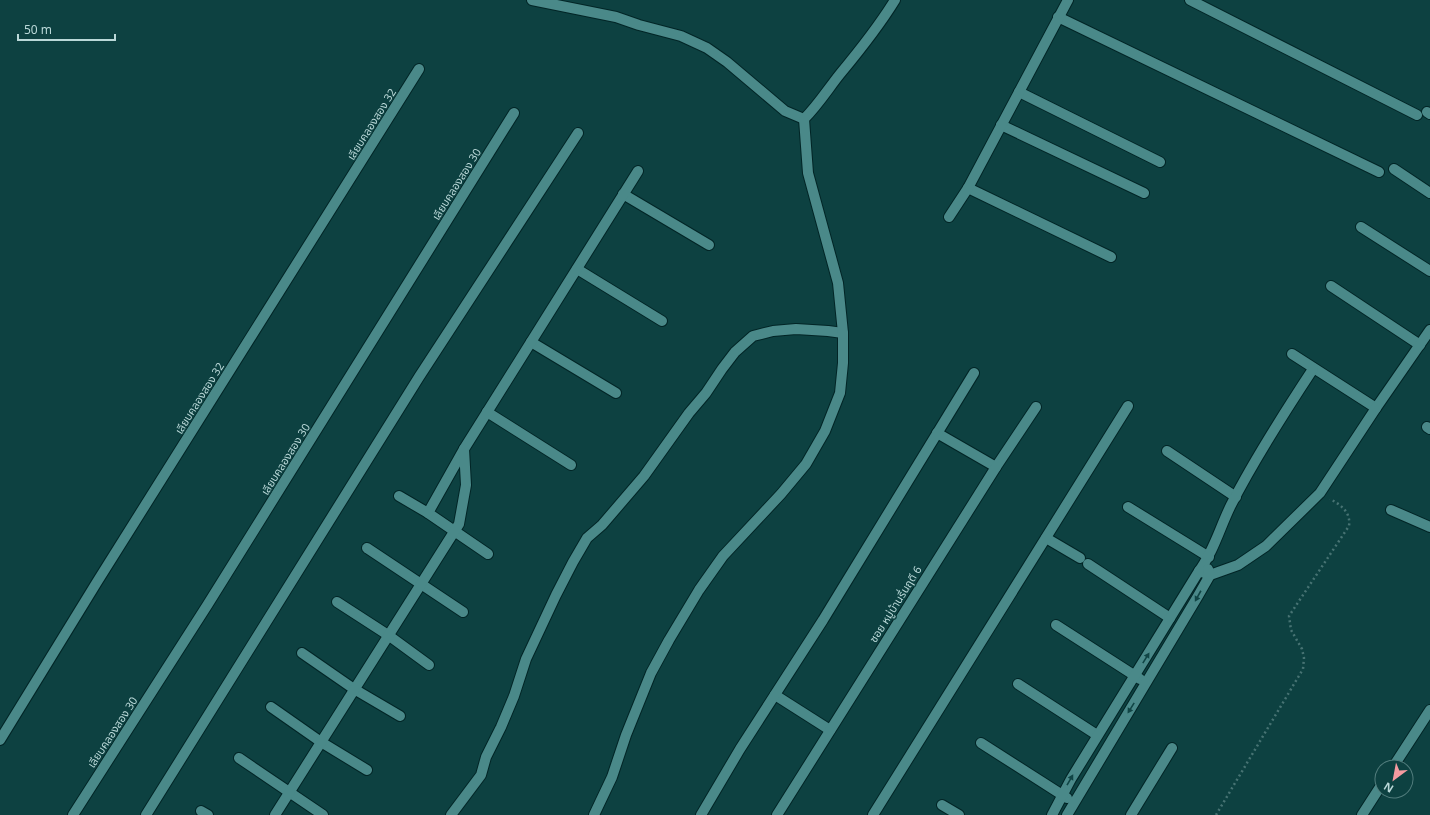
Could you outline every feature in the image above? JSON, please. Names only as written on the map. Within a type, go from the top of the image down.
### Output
[{"type":"street","points":[[532,0],[616,17],[639,25],[681,36],[707,48],[727,62],[785,111],[804,119]]},
{"type":"street","points":[[594,815],[612,777],[626,735],[651,673],[672,634],[699,590],[723,556],[781,494],[806,464],[826,432],[840,393],[843,363],[843,333],[838,283],[808,174],[804,119],[817,106],[896,0]]},
{"type":"street","points":[[949,217],[968,188],[1068,0]]},
{"type":"street","points":[[1190,0],[1425,114]]},
{"type":"street","points":[[1058,17],[1379,172]]},
{"type":"street","name":"เลียบคลองสอง 32","points":[[0,740],[419,69]]},
{"type":"street","points":[[1019,92],[1160,162]]},
{"type":"street","name":"เลียบคลองสอง 30","points":[[73,815],[208,604],[514,114]]},
{"type":"street","points":[[1001,125],[1144,193]]},
{"type":"street","points":[[146,815],[419,377],[578,133]]},
{"type":"street","points":[[1394,169],[1430,193]]},
{"type":"street","points":[[428,513],[464,449],[638,171]]},
{"type":"street","points":[[968,188],[1111,257]]},
{"type":"street","points":[[623,194],[709,245]]},
{"type":"street","points":[[1361,227],[1430,271]]},
{"type":"street","points":[[577,269],[662,321]]},
{"type":"street","points":[[1331,286],[1420,345]]},
{"type":"street","points":[[451,815],[481,774],[486,757],[501,727],[526,660],[572,562],[587,538],[602,525],[644,476],[735,352],[753,336],[773,331],[796,329],[843,333]]},
{"type":"street","points":[[1199,571],[1210,575],[1238,565],[1266,546],[1320,493],[1430,330]]},
{"type":"street","points":[[531,342],[616,394]]},
{"type":"street","points":[[1292,354],[1313,369],[1376,408]]},
{"type":"street","points":[[1052,815],[1097,735],[1199,571],[1208,559],[1236,496],[1268,439],[1313,369]]},
{"type":"street","points":[[701,815],[740,749],[823,620],[974,373]]},
{"type":"street","points":[[872,815],[1128,406]]},
{"type":"street","name":"ซอย หมู่บ้านรื่นฤดี 6","points":[[777,815],[996,467],[1036,407]]},
{"type":"street","points":[[487,412],[571,465]]},
{"type":"street","points":[[937,433],[996,467]]},
{"type":"street","points":[[275,815],[459,524],[466,485],[464,449]]},
{"type":"street","points":[[1167,451],[1236,496]]},
{"type":"street","points":[[399,496],[428,513],[488,554]]},
{"type":"street","points":[[1067,815],[1210,575],[1208,559],[1128,507]]},
{"type":"street","points":[[1391,510],[1430,527]]},
{"type":"street","points":[[1046,538],[1084,561],[1170,618]]},
{"type":"street","points":[[367,548],[463,612]]},
{"type":"street","points":[[337,602],[388,635],[429,665]]},
{"type":"street","points":[[1056,625],[1147,683]]},
{"type":"street","points":[[302,653],[354,689],[400,716]]},
{"type":"street","points":[[1018,684],[1097,735]]},
{"type":"street","points":[[774,695],[830,730]]},
{"type":"street","points":[[271,707],[320,742],[367,770]]},
{"type":"street","points":[[1398,759],[1430,710]]},
{"type":"street","points":[[981,743],[1074,802]]},
{"type":"street","points":[[1130,815],[1172,748]]},
{"type":"street","points":[[239,758],[323,815]]},
{"type":"street","points":[[1362,815],[1374,796]]},
{"type":"street","points":[[942,805],[958,815]]},
{"type":"path","points":[[1216,815],[1303,669],[1304,658],[1302,649],[1291,630],[1289,616],[1349,526],[1350,520],[1349,515],[1340,505],[1320,493]]}]
